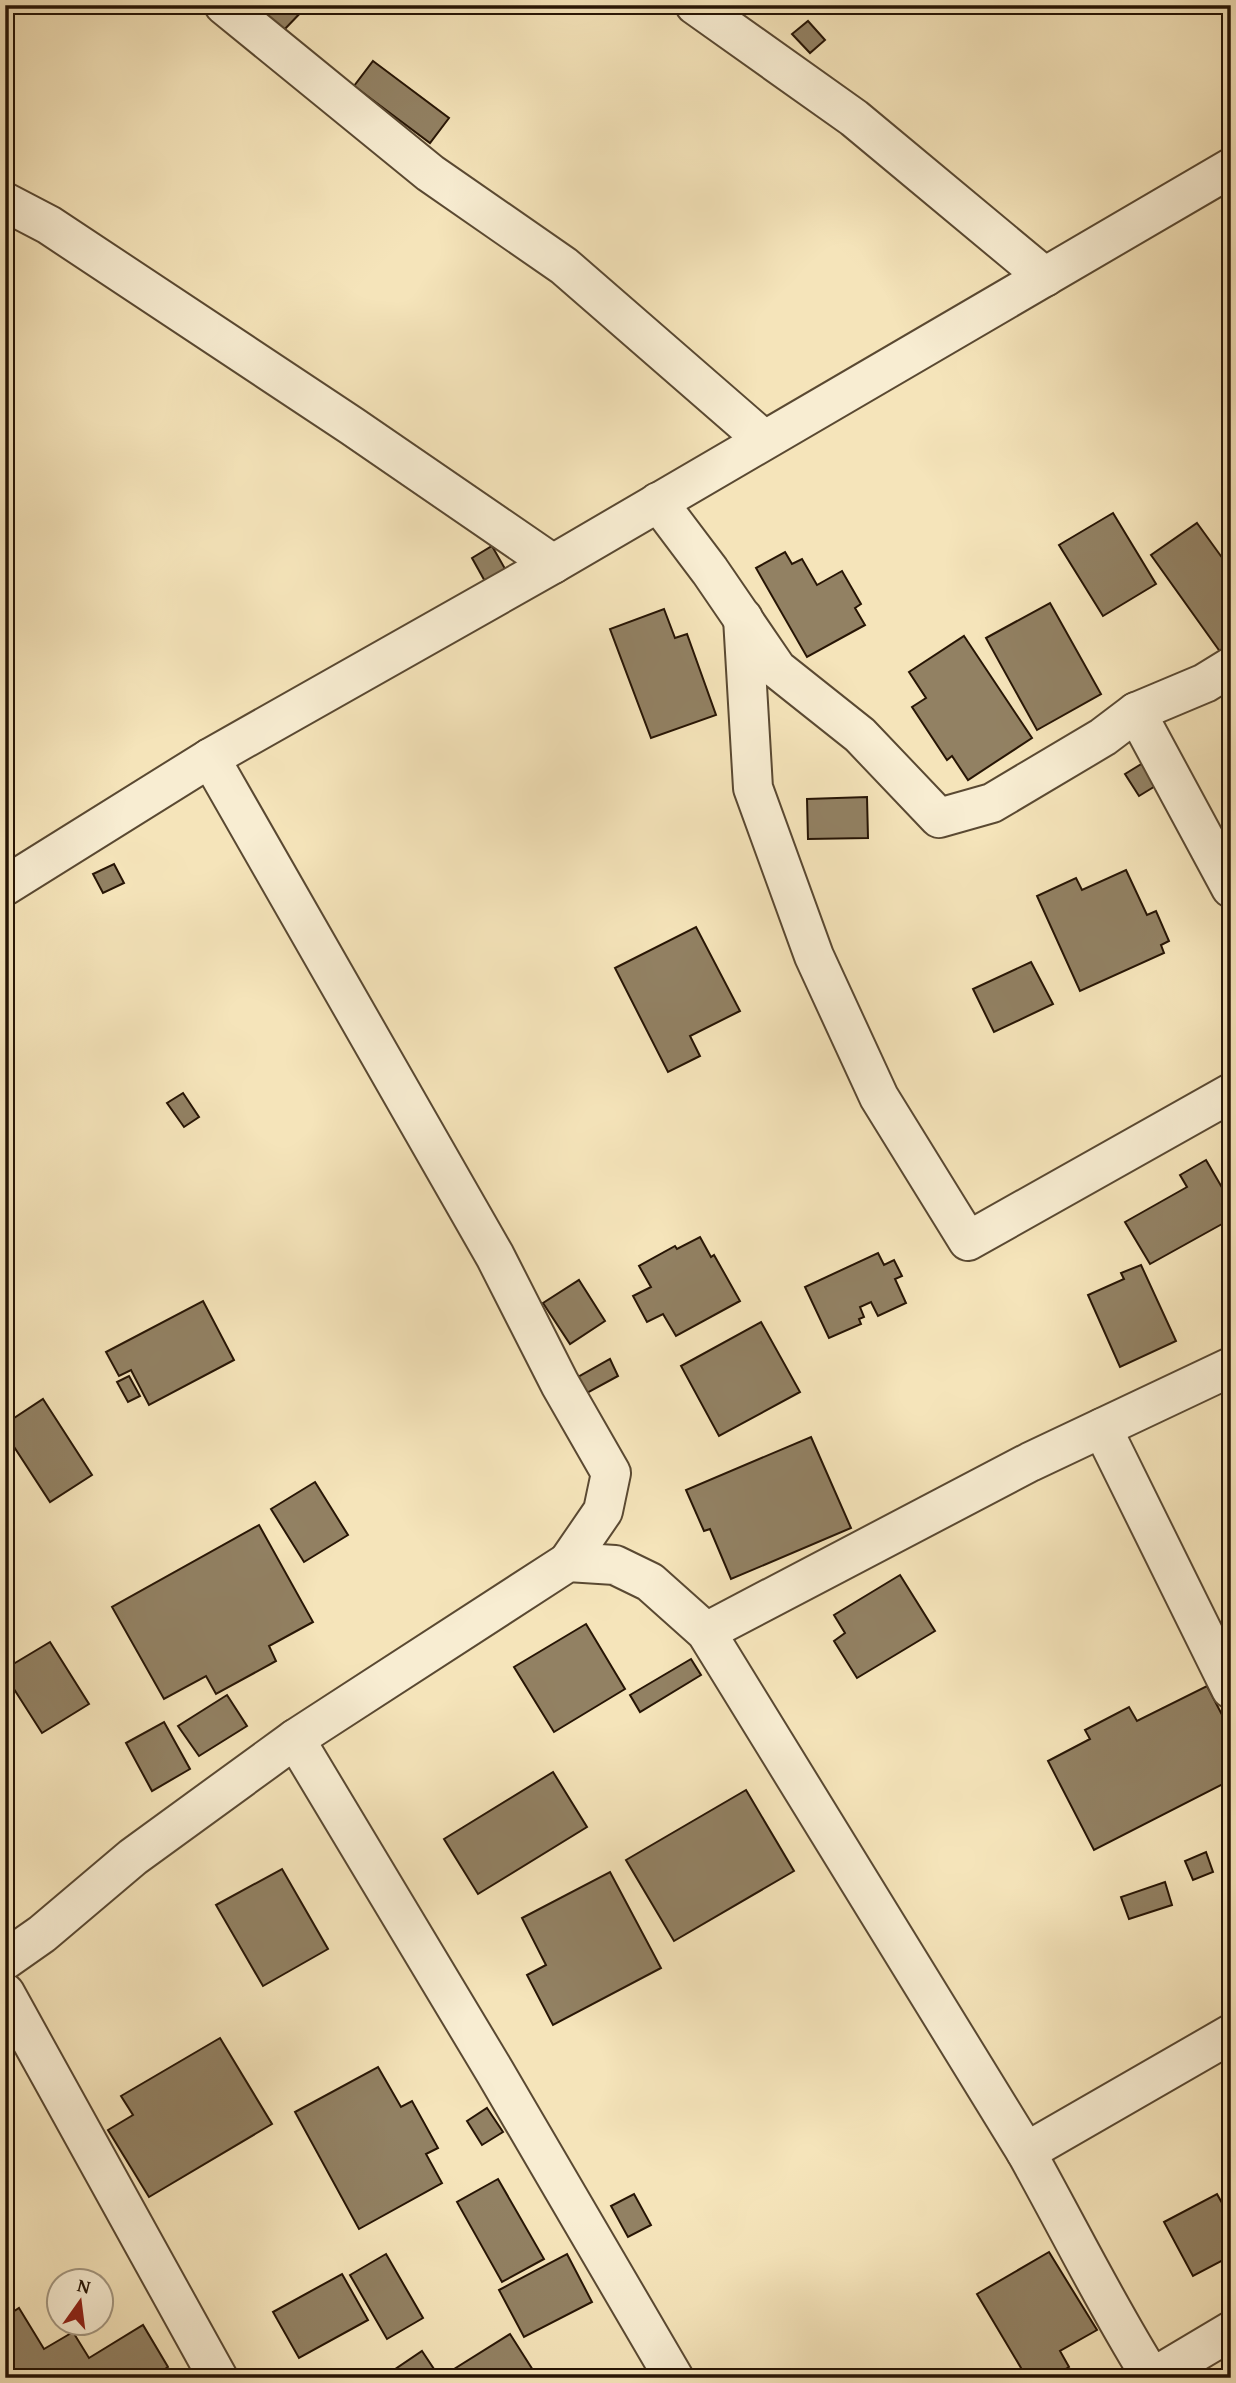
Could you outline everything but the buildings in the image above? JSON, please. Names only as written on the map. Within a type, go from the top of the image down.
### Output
[{"type":"street","points":[[224,5],[430,173],[564,266],[764,440]]},
{"type":"street","points":[[695,5],[854,118],[1045,277]]},
{"type":"street","points":[[5,886],[210,758],[553,564],[1231,168]]},
{"type":"street","points":[[5,202],[49,225],[352,426],[553,564]]},
{"type":"street","points":[[658,502],[710,571],[777,669],[860,735],[939,818],[992,803],[1102,737],[1136,712],[1205,682],[1231,667]]},
{"type":"street","points":[[743,618],[753,788],[814,956],[879,1097],[968,1241],[1231,1093]]},
{"type":"street","points":[[1136,712],[1231,888]]},
{"type":"street","points":[[5,1960],[41,1934],[133,1857],[295,1739],[568,1562],[603,1511],[611,1473],[560,1384],[495,1256],[210,758]]},
{"type":"street","points":[[706,1632],[1030,1462],[1231,1367]]},
{"type":"street","points":[[1102,1428],[1231,1689]]},
{"type":"street","points":[[568,1562],[615,1565],[650,1582],[706,1632],[1026,2152],[1126,2337],[1152,2378],[1231,2331]]},
{"type":"street","points":[[295,1739],[495,2072],[658,2372]]},
{"type":"street","points":[[5,1993],[218,2378]]},
{"type":"street","points":[[1026,2152],[1231,2034]]}]
